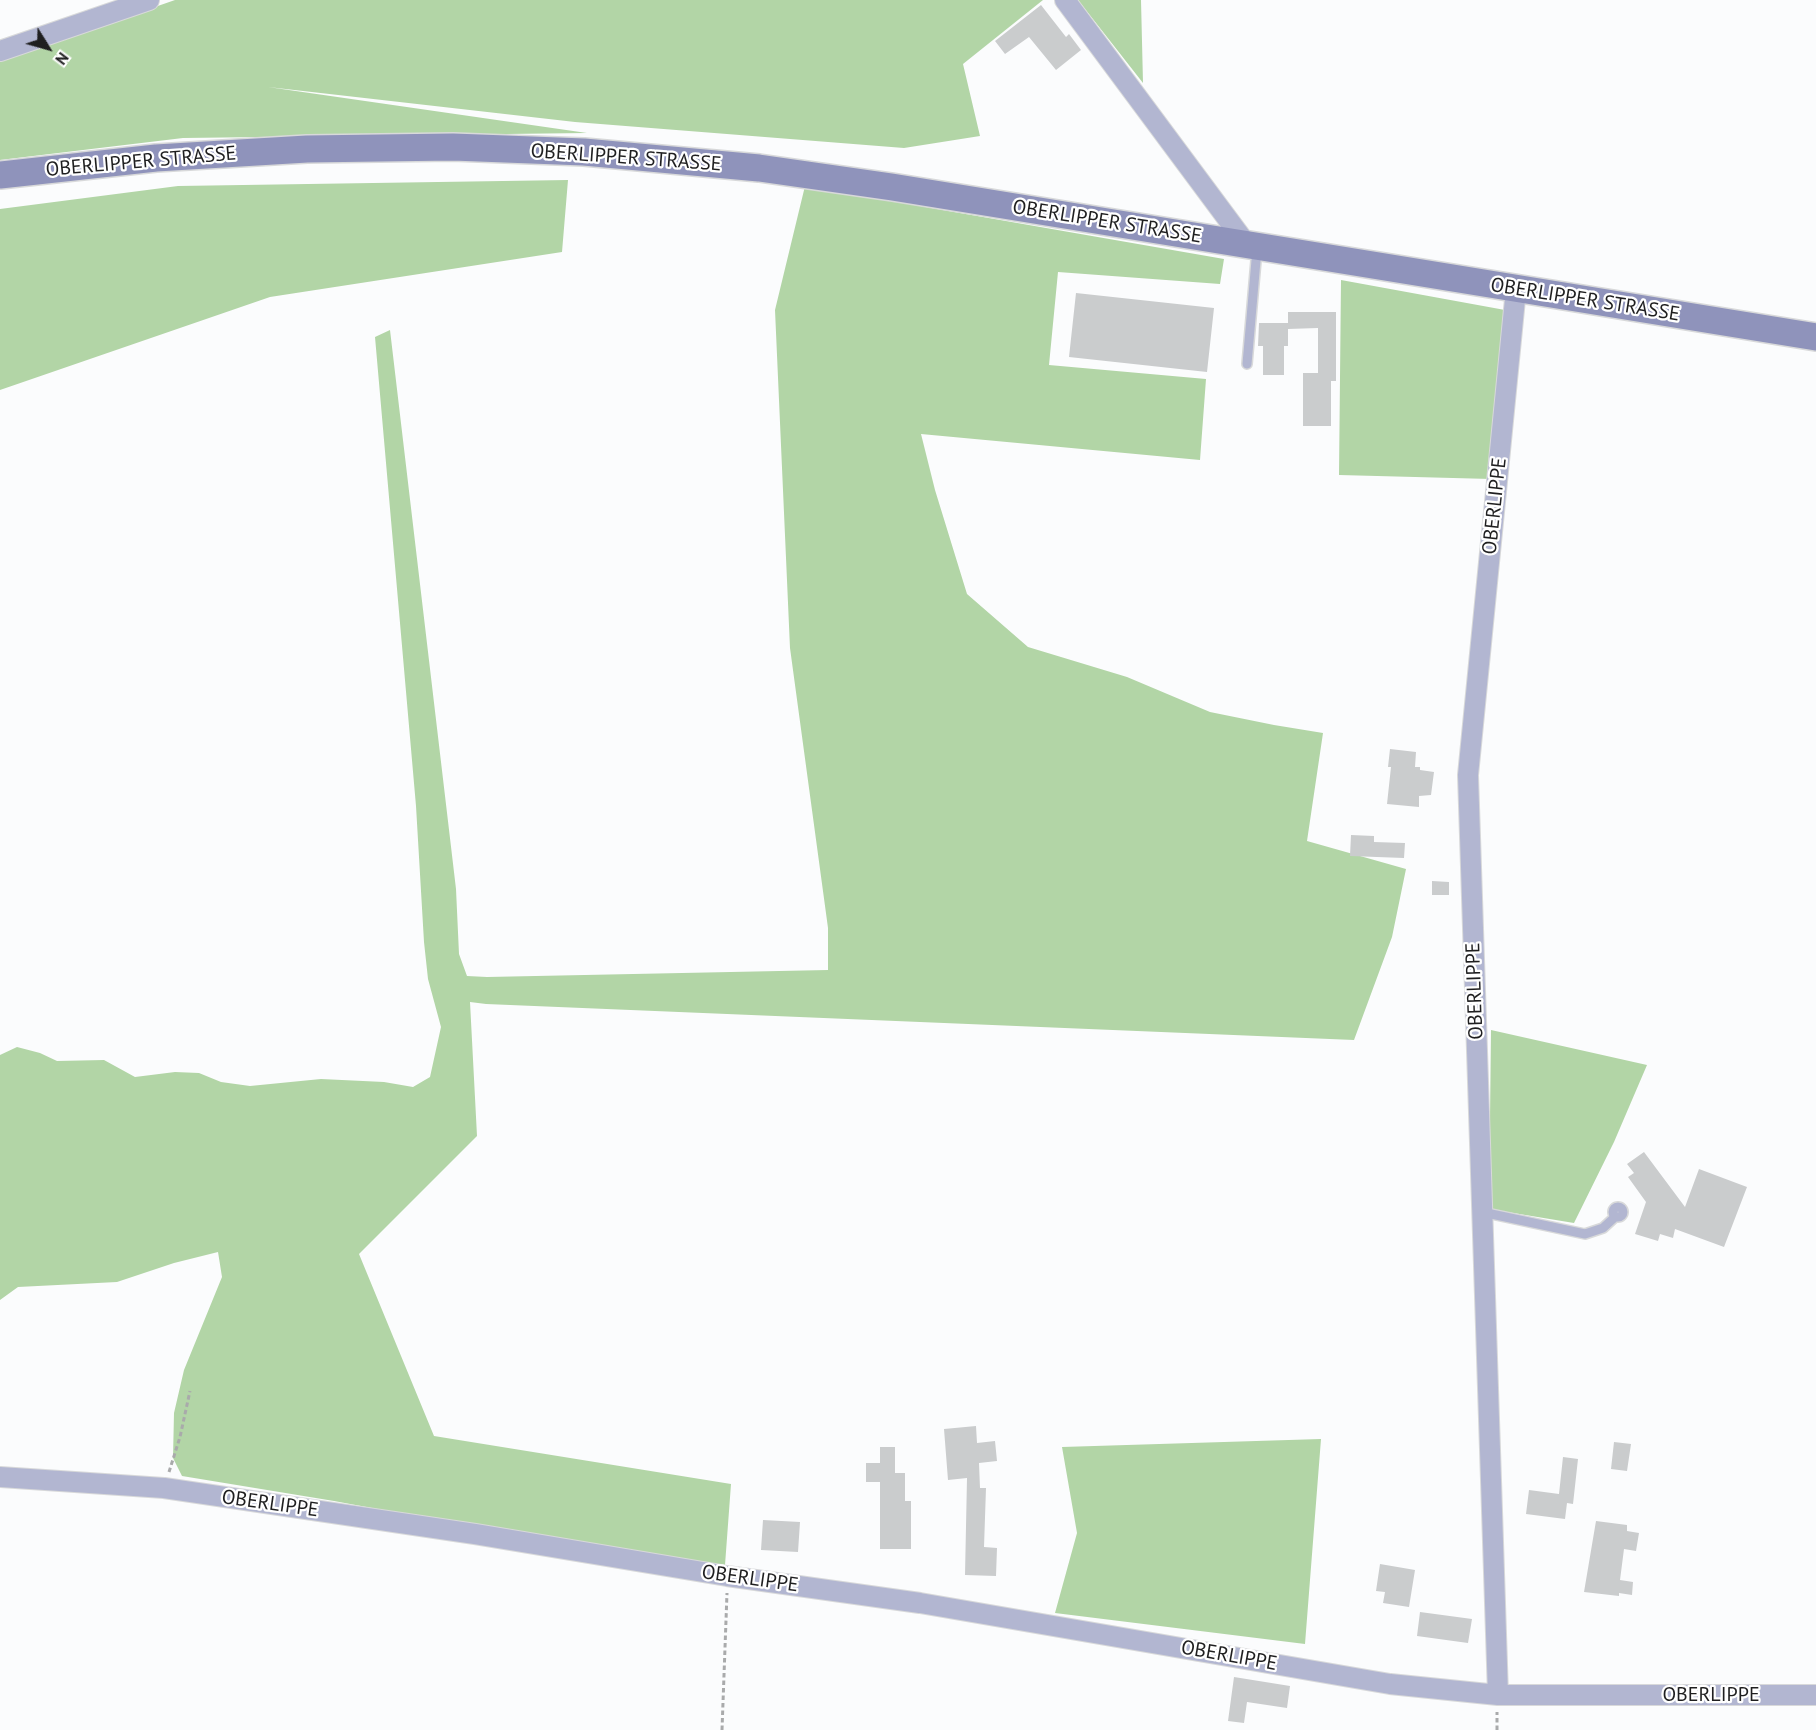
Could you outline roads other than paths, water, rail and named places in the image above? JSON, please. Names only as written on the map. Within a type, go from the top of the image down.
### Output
[{"type":"street","points":[[0,51],[149,0]]},
{"type":"street","name":"OBERLIPPER STRASSE","points":[[1065,0],[1252,246]]},
{"type":"street","name":"OBERLIPPER STRASSE","points":[[0,175],[156,158],[307,148],[453,147],[584,152],[759,168],[892,187],[1816,337]]},
{"type":"street","name":"OBERLIPPE","points":[[1498,1695],[1468,775],[1516,289]]},
{"type":"street","name":"OBERLIPPE","points":[[0,1477],[164,1488],[475,1534],[728,1576],[938,1606],[1390,1684],[1498,1695],[1816,1695]]},
{"type":"lane","points":[[1247,364],[1252,246]]},
{"type":"lane","points":[[1482,1212],[1585,1234],[1603,1228],[1615,1217]]}]
